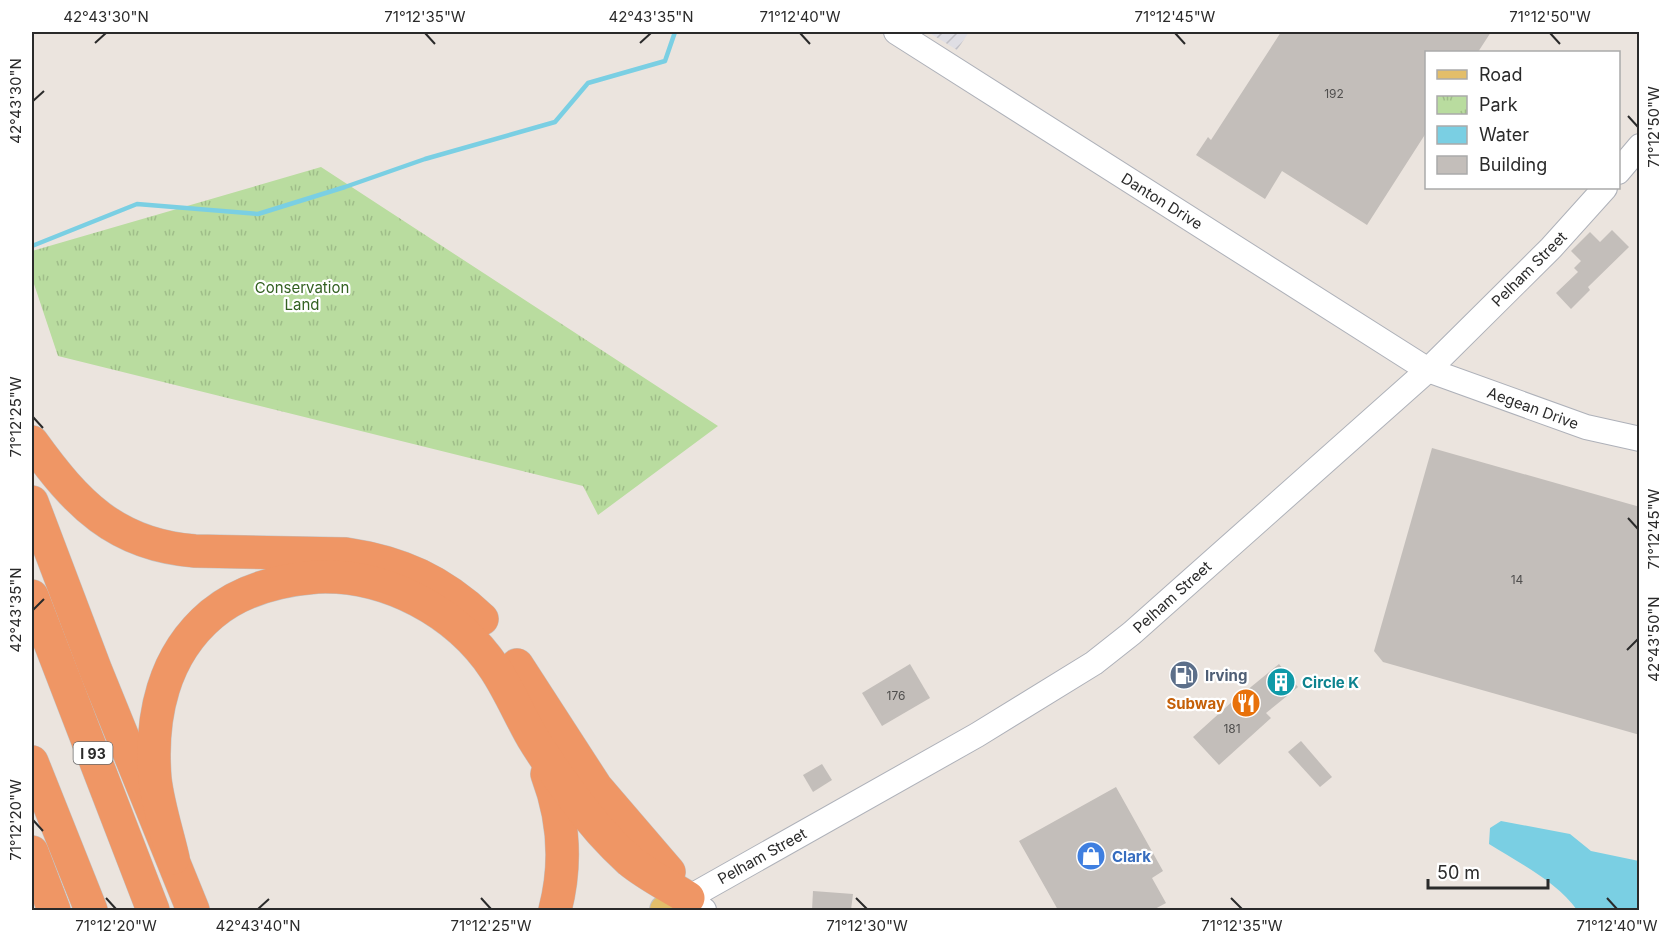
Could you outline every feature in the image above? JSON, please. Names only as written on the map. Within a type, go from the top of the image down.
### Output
[{"type":"highway","points":[[32,442],[90,511],[115,529],[142,541],[175,550],[354,555],[393,563],[440,585],[466,604],[493,632],[597,787],[657,858],[686,906]]},
{"type":"highway","points":[[32,501],[96,671],[193,910]]},
{"type":"highway","points":[[173,858],[155,770],[154,750],[157,717],[164,685],[176,656],[188,638],[219,608],[257,588],[301,578],[346,578],[390,588],[431,607],[458,627],[482,651],[507,689],[533,739],[557,804],[563,855],[562,878],[555,910]]},
{"type":"highway","name":"I 93","points":[[32,596],[153,910]]},
{"type":"highway","points":[[533,739],[574,798],[631,862],[686,906]]},
{"type":"highway","points":[[32,762],[91,910]]},
{"type":"highway","points":[[32,852],[54,910]]},
{"type":"highway","points":[[32,899],[42,910]]},
{"type":"street","name":"Danton Drive","points":[[896,32],[1428,370]]},
{"type":"street","points":[[1620,170],[1640,146]]},
{"type":"street","name":"Pelham Street","points":[[686,906],[977,735],[1094,663],[1174,597],[1428,370],[1551,248],[1604,189]]},
{"type":"street","name":"Aegean Drive","points":[[1428,370],[1586,428],[1640,438]]},
{"type":"shaded area","points":[[928,32],[969,32],[957,50]]},
{"type":"green space","name":"Conservation Land","points":[[321,167],[718,426],[598,515],[583,486],[58,356],[32,278],[32,251]]},
{"type":"water","points":[[1501,821],[1570,834],[1591,851],[1639,861],[1639,910],[1577,910],[1548,881],[1489,844],[1490,828]]},
{"type":"building","points":[[1281,32],[1491,32],[1479,51],[1425,51],[1425,135],[1367,225],[1282,171],[1265,199],[1196,155],[1208,137],[1211,140]]},
{"type":"building","points":[[1612,230],[1629,247],[1588,287],[1590,290],[1571,309],[1556,293],[1578,272],[1574,268],[1581,261],[1571,251],[1590,232],[1600,242]]},
{"type":"building","points":[[1432,448],[1640,507],[1640,735],[1383,662],[1374,651]]},
{"type":"building","points":[[910,664],[930,698],[882,726],[862,693]]},
{"type":"building","name":"Circle K","points":[[1279,664],[1298,687],[1266,713],[1271,718],[1219,765],[1193,737],[1245,690]]},
{"type":"building","points":[[1301,741],[1332,777],[1320,787],[1288,752]]},
{"type":"building","points":[[822,764],[832,780],[813,792],[803,775]]},
{"type":"building","name":"Clark","points":[[1116,787],[1163,871],[1152,878],[1166,903],[1153,910],[1058,910],[1019,841]]},
{"type":"building","points":[[813,891],[853,894],[851,910],[812,910]]},
{"type":"waterway","points":[[32,246],[137,204],[258,214],[425,159],[555,122],[588,83],[665,61],[675,32]]},
{"type":"place","name":"Irving","points":[[1184,675]]},
{"type":"place","name":"Circle K","points":[[1281,682]]},
{"type":"place","name":"Subway","points":[[1246,703]]},
{"type":"place","name":"Clark","points":[[1091,856]]}]
